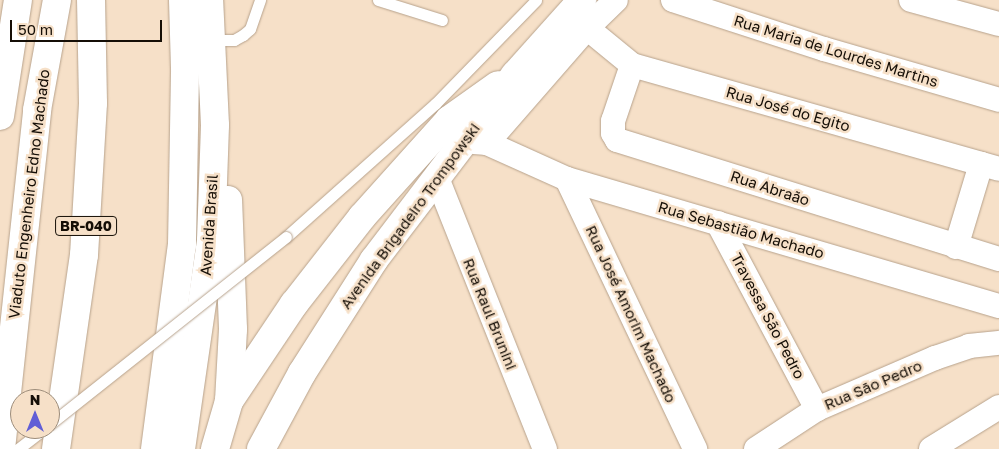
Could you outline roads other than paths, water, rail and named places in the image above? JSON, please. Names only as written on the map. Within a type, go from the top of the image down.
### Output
[{"type":"highway","points":[[0,116],[18,0]]},
{"type":"highway","name":"Viaduto Engenheiro Edno Machado","points":[[1,449],[37,110],[57,0]]},
{"type":"highway","name":"BR-040","points":[[56,449],[85,246],[92,113],[91,0]]},
{"type":"highway","name":"Avenida Brasil","points":[[155,449],[182,245],[186,68],[183,0]]},
{"type":"highway","name":"Avenida Brasil","points":[[181,449],[211,240],[215,125],[209,0]]},
{"type":"highway","name":"Avenida Brigadeiro Trompowski","points":[[261,449],[330,327],[374,260],[437,178],[476,142],[515,75],[582,0]]},
{"type":"highway","points":[[229,402],[294,304],[412,159],[457,114],[515,75]]},
{"type":"highway","points":[[215,125],[227,185],[231,242],[233,329],[229,402],[215,449]]},
{"type":"street","points":[[476,142],[616,0]]},
{"type":"street","name":"Rua Maria de Lourdes Martins","points":[[673,0],[824,49],[999,100]]},
{"type":"street","points":[[911,0],[999,24]]},
{"type":"street","name":"Rua José do Egito","points":[[587,28],[632,64],[990,166]]},
{"type":"street","name":"Rua Abraão","points":[[632,64],[613,121],[612,132],[617,140],[999,259]]},
{"type":"street","name":"Rua Sebastião Machado","points":[[476,142],[567,179],[999,306]]},
{"type":"street","points":[[956,247],[990,166]]},
{"type":"street","name":"Rua Raul Brunini","points":[[437,178],[545,449]]},
{"type":"street","name":"Rua José Amorim Machado","points":[[567,179],[695,449]]},
{"type":"street","name":"Travessa São Pedro","points":[[718,223],[818,408]]},
{"type":"street","name":"Rua São Pedro","points":[[756,449],[818,408],[935,358],[969,346],[999,343]]},
{"type":"street","points":[[932,449],[999,407]]},
{"type":"lane","points":[[211,40],[234,40],[243,35],[250,29],[260,0]]},
{"type":"lane","points":[[378,0],[442,20]]},
{"type":"lane","points":[[60,416],[352,181],[435,104],[536,0]]},
{"type":"lane","points":[[18,449],[31,439]]}]
